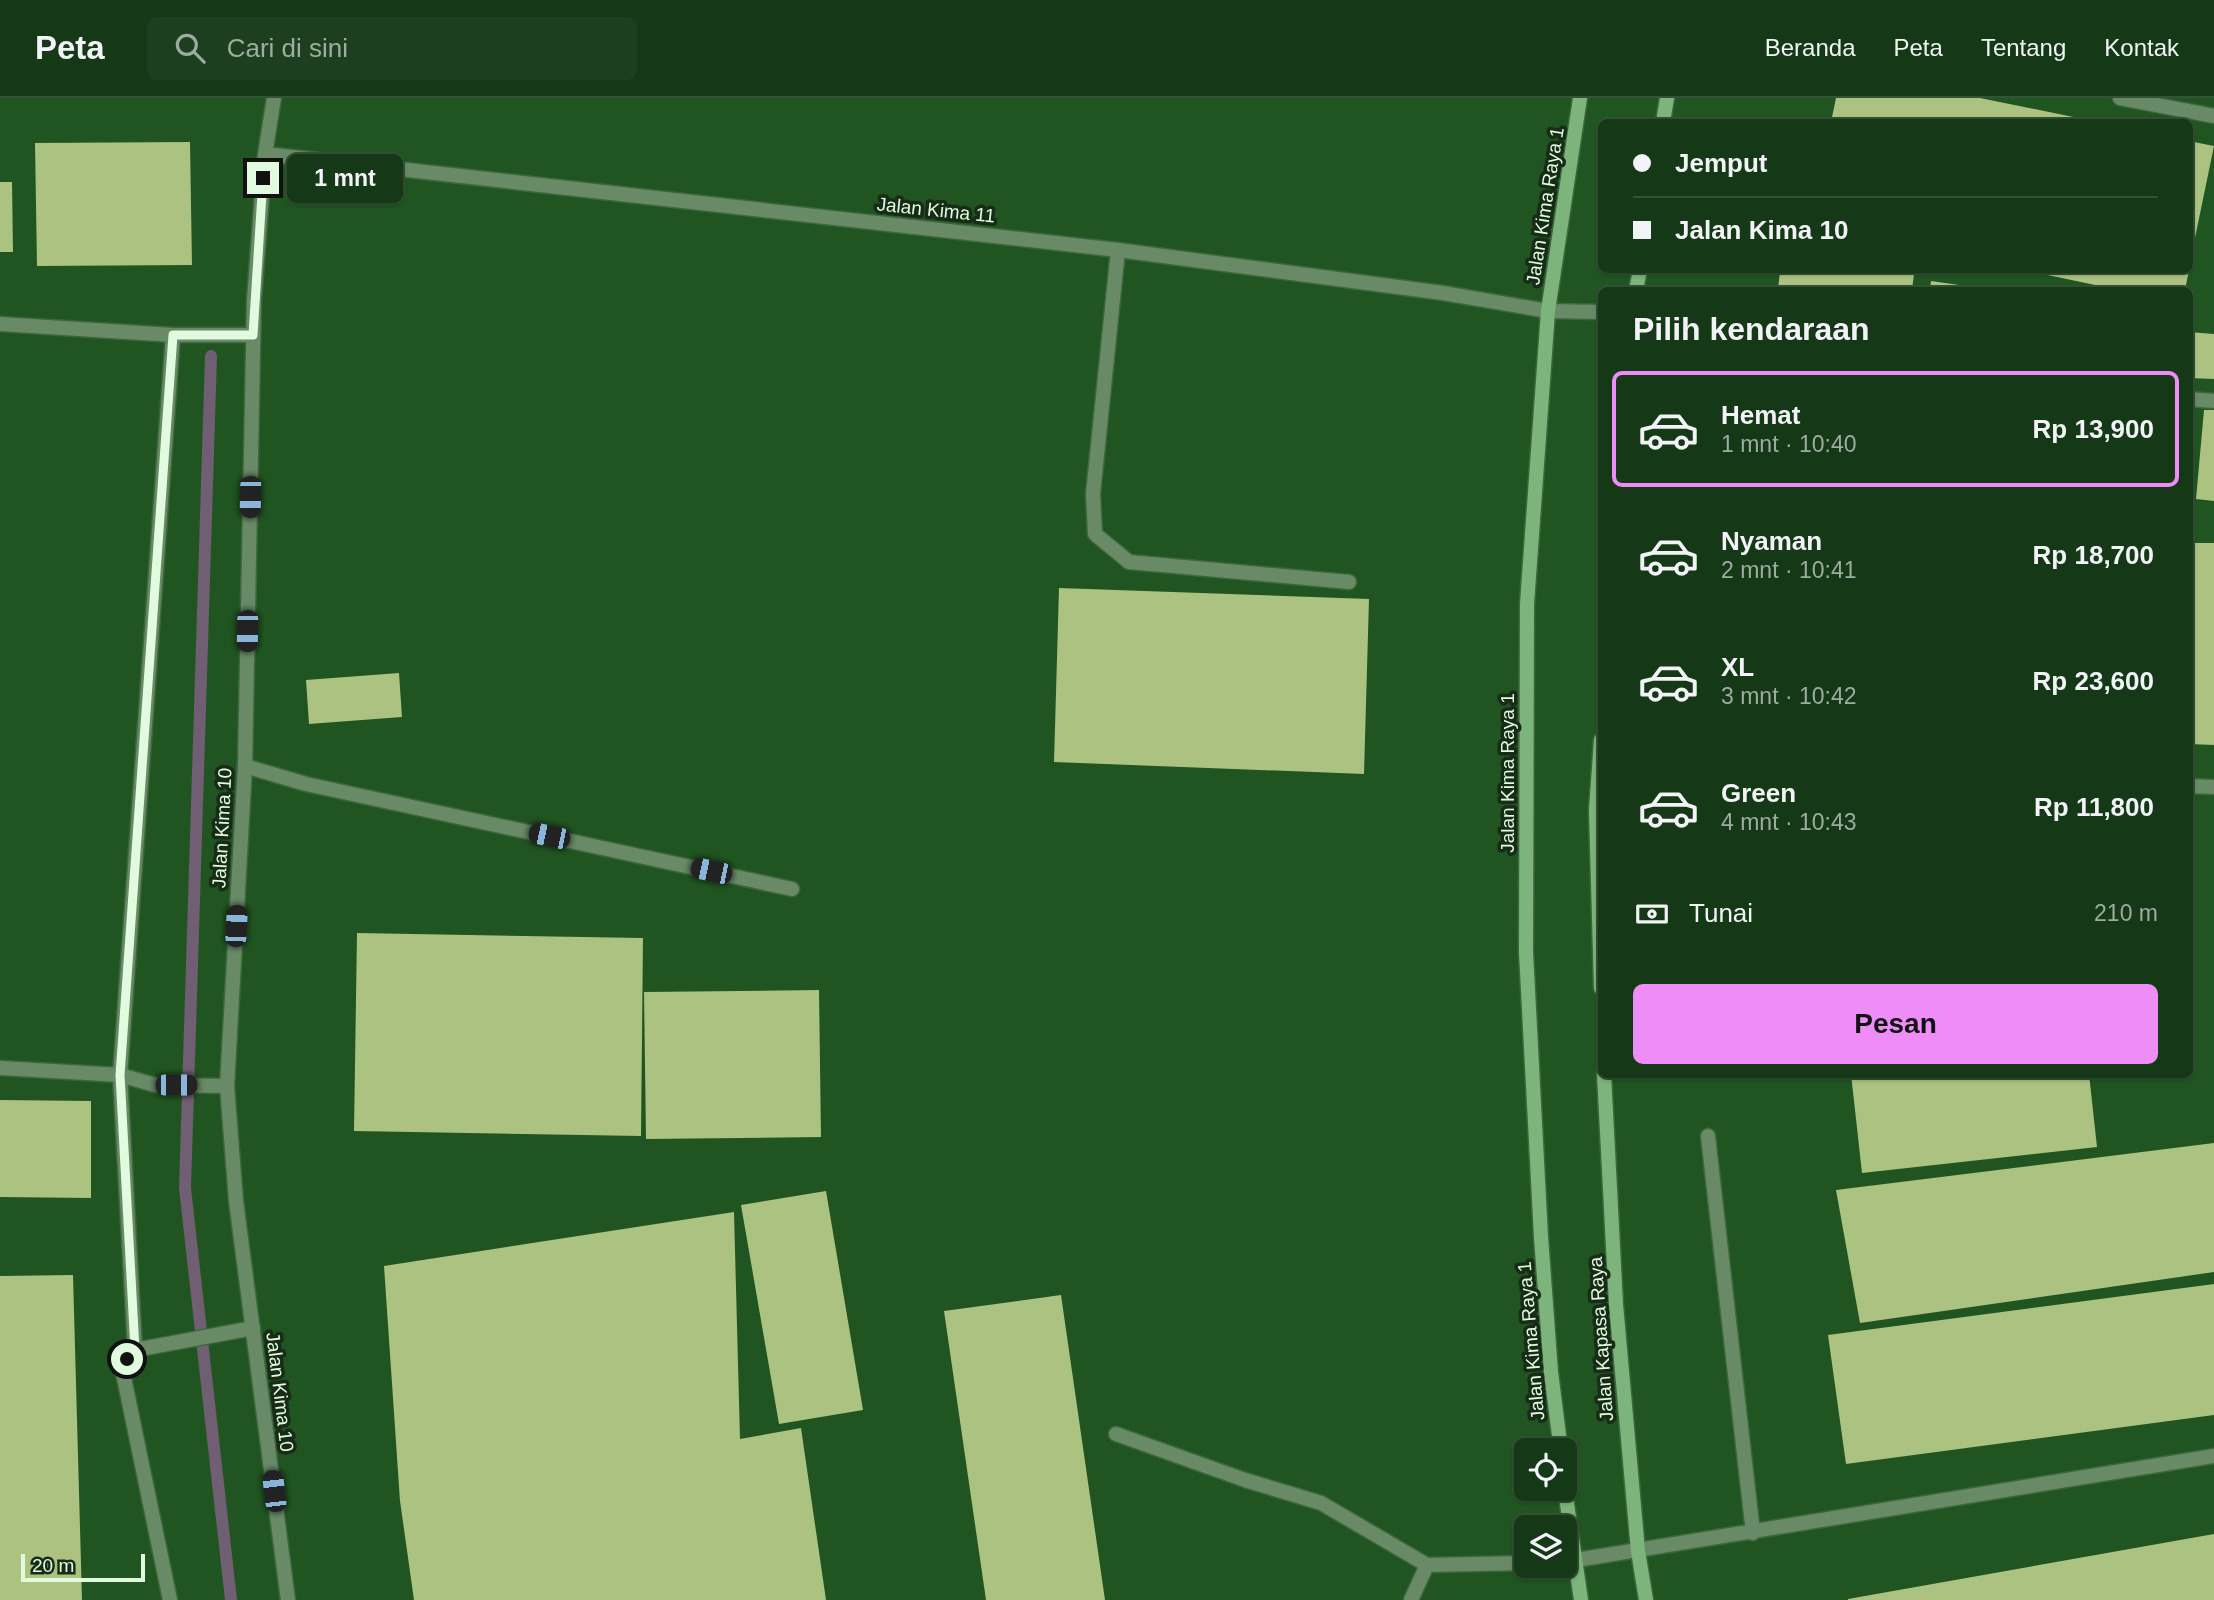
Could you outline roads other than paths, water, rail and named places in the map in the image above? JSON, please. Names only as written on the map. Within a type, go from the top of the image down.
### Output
[{"type":"main road","name":"Jalan Kima Raya 1","points":[[1559,1438],[1551,1373],[1541,1237],[1526,952],[1527,604],[1548,311],[1580,98]]},
{"type":"main road","points":[[1664,119],[1667,98]]},
{"type":"main road","name":"Jalan Kapasa Raya","points":[[1604,1078],[1616,1304],[1638,1551],[1646,1600]]},
{"type":"main road","points":[[1574,1578],[1581,1600]]},
{"type":"street","name":"Jalan Kima 10","points":[[274,98],[265,154],[254,300],[245,766],[227,1086],[236,1201],[288,1600]]},
{"type":"street","points":[[2120,98],[2214,116]]},
{"type":"street","name":"Jalan Kima 11","points":[[265,154],[1118,250],[1443,293],[1548,311],[1598,312]]},
{"type":"street","points":[[1118,250],[1093,494],[1095,534],[1129,562],[1349,582]]},
{"type":"street","points":[[0,324],[173,335],[253,335]]},
{"type":"street","points":[[135,1350],[120,1075],[173,335]]},
{"type":"street","points":[[2193,399],[2214,401]]},
{"type":"street","points":[[245,766],[306,784],[792,889]]},
{"type":"street","points":[[2193,786],[2214,787]]},
{"type":"street","points":[[0,1068],[120,1075],[155,1085],[227,1086]]},
{"type":"street","points":[[1708,1136],[1753,1533]]},
{"type":"street","points":[[170,1600],[123,1373],[127,1359],[135,1350],[253,1328]]},
{"type":"street","points":[[1116,1434],[1245,1480],[1321,1503],[1427,1565],[1514,1563]]},
{"type":"street","points":[[1577,1561],[2214,1456]]},
{"type":"street","points":[[1411,1600],[1427,1565]]},
{"type":"waterway","points":[[211,356],[185,1188],[231,1600]]}]
